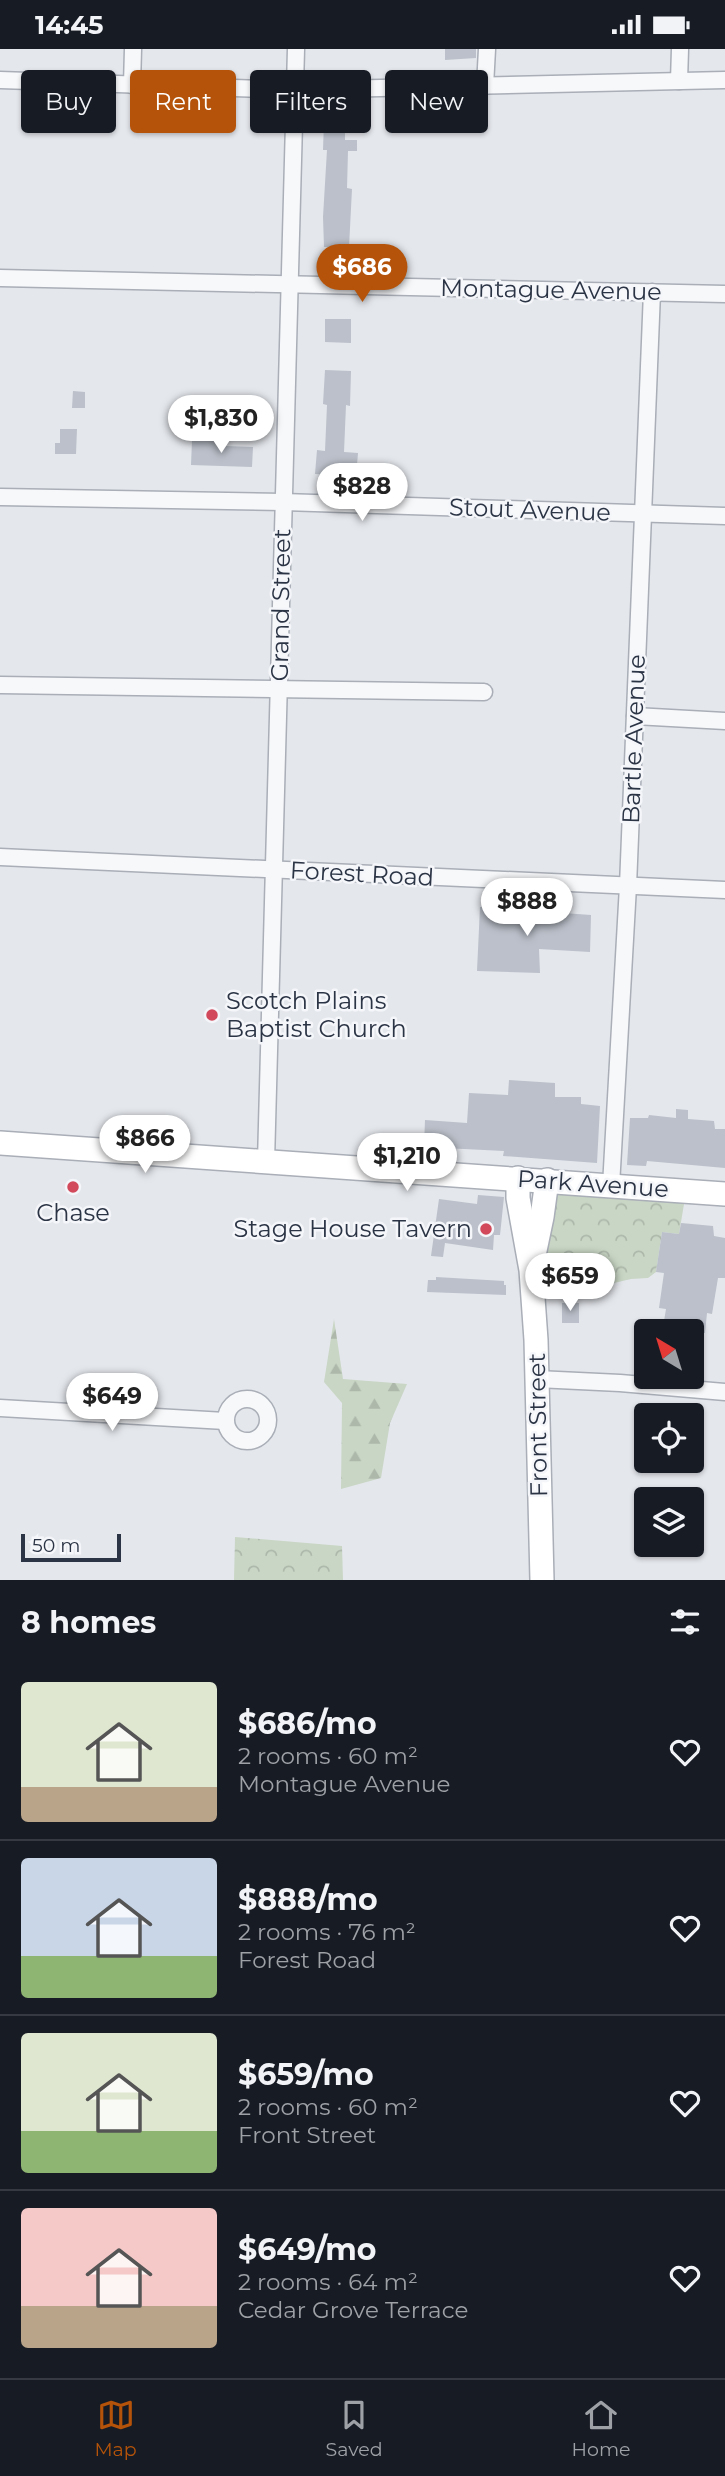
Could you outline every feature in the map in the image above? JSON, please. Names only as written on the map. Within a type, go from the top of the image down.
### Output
[{"type":"main road","name":"Park Avenue","points":[[0,1143],[725,1194]]},
{"type":"main road","name":"Front Street","points":[[518,1178],[518,1198],[531,1270],[537,1380],[541,1580]]},
{"type":"main road","name":"Front Street","points":[[531,1270],[547,1180]]},
{"type":"street","points":[[132,70],[133,49]]},
{"type":"street","name":"Grand Street","points":[[295,70],[296,49]]},
{"type":"street","points":[[486,70],[487,49]]},
{"type":"street","points":[[679,81],[680,49]]},
{"type":"street","points":[[0,80],[130,85]]},
{"type":"street","points":[[488,86],[725,80]]},
{"type":"street","name":"Grand Street","points":[[266,1162],[293,133]]},
{"type":"street","name":"Montague Avenue","points":[[0,278],[725,294]]},
{"type":"street","name":"Bartle Avenue","points":[[611,1186],[628,886],[652,292]]},
{"type":"street","name":"Stout Avenue","points":[[0,497],[283,502],[725,516]]},
{"type":"street","points":[[0,685],[484,692]]},
{"type":"street","points":[[635,716],[725,721]]},
{"type":"street","name":"Forest Road","points":[[0,857],[725,890]]},
{"type":"street","points":[[537,1380],[620,1383],[725,1392]]},
{"type":"street","points":[[0,1408],[225,1420]]},
{"type":"green space","points":[[557,1193],[684,1204],[679,1234],[662,1232],[656,1272],[648,1278],[588,1289],[545,1289],[550,1201]]},
{"type":"green space","points":[[334,1319],[343,1379],[407,1384],[390,1423],[381,1478],[341,1489],[342,1403],[324,1382]]},
{"type":"green space","points":[[235,1537],[342,1546],[343,1580],[234,1580]]},
{"type":"building","points":[[445,49],[476,49],[476,58],[445,60]]},
{"type":"building","points":[[324,133],[345,133],[345,140],[357,140],[357,151],[348,151],[347,188],[352,189],[349,247],[324,247],[327,150],[323,150]]},
{"type":"building","points":[[325,319],[351,319],[351,343],[325,342]]},
{"type":"building","points":[[325,370],[351,371],[344,452],[358,453],[356,476],[315,474],[317,450],[325,451]]},
{"type":"building","points":[[73,391],[85,392],[85,408],[72,408]]},
{"type":"building","points":[[60,429],[77,429],[76,454],[55,454],[55,443],[60,443]]},
{"type":"building","points":[[192,441],[225,441],[225,446],[253,447],[252,467],[191,465]]},
{"type":"building","points":[[480,907],[591,915],[590,952],[539,949],[540,973],[477,971]]},
{"type":"building","points":[[509,1080],[555,1083],[555,1097],[581,1097],[581,1104],[600,1106],[597,1163],[503,1156],[504,1151],[424,1147],[425,1120],[467,1123],[469,1093],[508,1095]]},
{"type":"building","points":[[676,1109],[688,1110],[688,1119],[714,1121],[715,1129],[725,1129],[725,1168],[647,1161],[646,1166],[627,1165],[630,1118],[648,1118],[649,1115],[676,1118]]},
{"type":"building","name":"Stage House Tavern","points":[[478,1195],[504,1197],[500,1235],[494,1235],[493,1250],[445,1243],[443,1257],[431,1256],[439,1199],[477,1204]]},
{"type":"building","points":[[681,1223],[713,1226],[714,1236],[725,1238],[725,1278],[718,1278],[712,1314],[707,1313],[705,1333],[704,1319],[664,1319],[666,1309],[659,1308],[664,1273],[656,1272],[662,1232],[679,1234]]},
{"type":"building","points":[[436,1277],[504,1281],[506,1295],[427,1292],[428,1280],[436,1280]]},
{"type":"building","points":[[562,1303],[579,1303],[579,1323],[562,1323]]},
{"type":"place","name":"Scotch Plains Baptist Church","points":[[212,1015]]},
{"type":"place","name":"Chase","points":[[73,1187]]},
{"type":"place","name":"Stage House Tavern","points":[[486,1229]]}]
